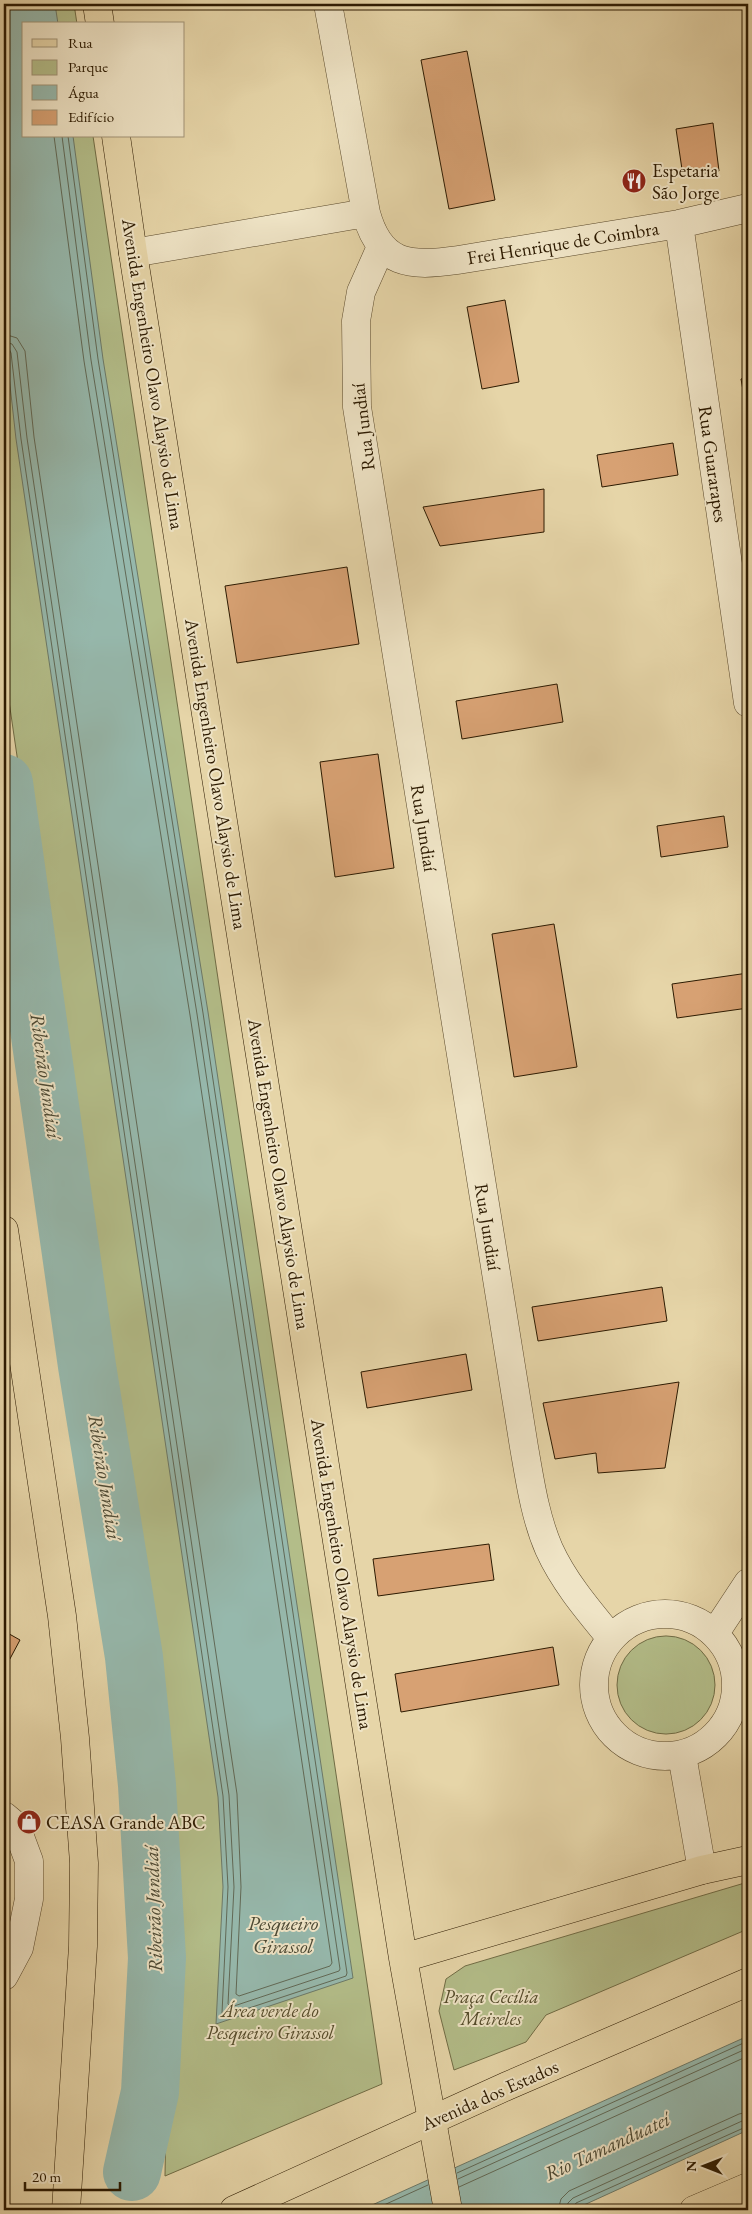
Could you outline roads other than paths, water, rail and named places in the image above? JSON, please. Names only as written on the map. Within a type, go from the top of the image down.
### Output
[{"type":"main road","points":[[97,4],[100,22]]},
{"type":"main road","name":"Avenida Engenheiro Olavo Alaysio de Lima","points":[[116,138],[133,254],[403,1958],[448,2210]]},
{"type":"main road","points":[[4,1230],[62,1616],[75,1738],[84,1863],[83,1946],[66,2210]]},
{"type":"main road","points":[[403,1958],[702,1870],[748,1860]]},
{"type":"main road","name":"Avenida dos Estados","points":[[234,2210],[432,2122],[507,2086],[748,1982]]},
{"type":"main road","points":[[694,2210],[748,2186]]},
{"type":"street","points":[[328,4],[366,212],[372,234],[381,247]]},
{"type":"street","name":"Frei Henrique de Coimbra","points":[[381,247],[401,260],[426,265],[679,224],[748,208]]},
{"type":"street","points":[[133,254],[366,212]]},
{"type":"street","name":"Rua Guararapes","points":[[679,224],[737,553],[748,703]]},
{"type":"street","name":"Rua Jundiaí","points":[[381,247],[361,292],[356,321],[357,407],[522,1438],[534,1501],[549,1548],[578,1599],[610,1638]]},
{"type":"street","points":[[715,1633],[748,1582]]},
{"type":"street","points":[[673,1613],[696,1620],[715,1633],[728,1651],[735,1671],[736,1693],[730,1714],[719,1732],[702,1746],[682,1755],[662,1757],[643,1753],[624,1745],[610,1731],[599,1713],[594,1694],[594,1674],[599,1654],[610,1638],[628,1623],[650,1614],[673,1613]]},
{"type":"street","points":[[682,1755],[702,1870]]},
{"type":"street","points":[[4,1816],[16,1826],[29,1862],[29,1899],[19,1948],[4,1976]]},
{"type":"water","name":"Pesqueiro Girassol","points":[[4,4],[55,4],[58,22],[22,22],[22,138],[73,138],[103,359],[208,1012],[353,1978],[216,2024],[223,1887],[218,1797],[16,439],[4,332]]},
{"type":"water","name":"Rio Tamanduateí","points":[[748,2036],[748,2130],[573,2210],[361,2210]]},
{"type":"waterway","name":"Ribeirão Jundiaí","points":[[4,783],[87,1366],[134,1657],[147,1785],[157,1958],[150,2092],[132,2172]]},
{"type":"place","name":"Espetaria São Jorge","points":[[634,181]]},
{"type":"place","name":"CEASA Grande ABC","points":[[29,1822]]},
{"type":"park label","name":"Praça Cecília Meireles","points":[[491,2007]]},
{"type":"park label","name":"Área verde do Pesqueiro Girassol","points":[[270,2021]]}]
